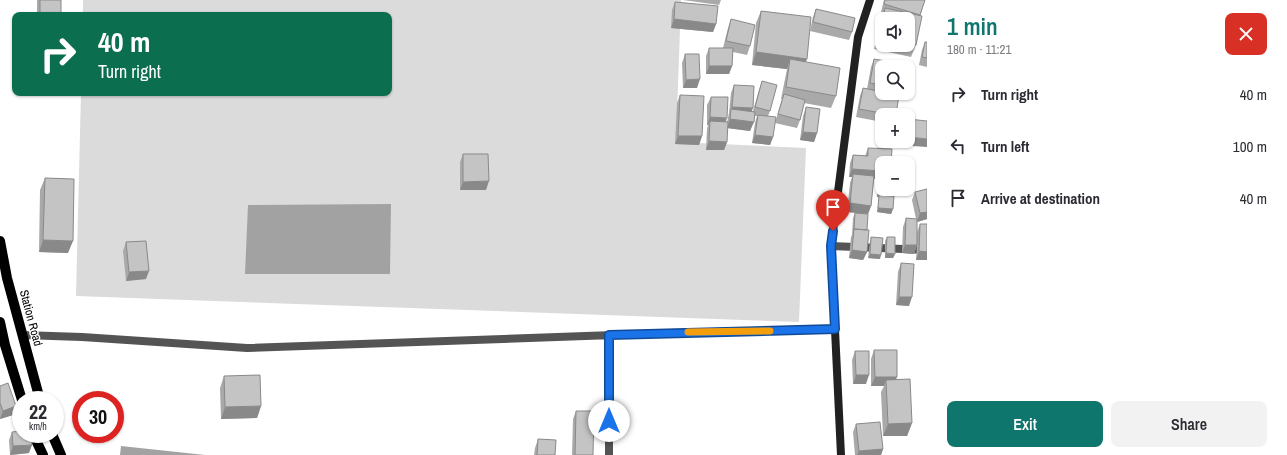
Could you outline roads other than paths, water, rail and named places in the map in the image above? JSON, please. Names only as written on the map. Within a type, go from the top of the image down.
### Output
[{"type":"main road","name":"Station Road","points":[[0,241],[7,278],[38,391]]},
{"type":"main road","points":[[0,322],[7,352],[19,391]]},
{"type":"main road","points":[[37,443],[43,455]]},
{"type":"main road","points":[[56,443],[61,455]]},
{"type":"street","points":[[841,455],[831,246],[858,37],[870,0]]},
{"type":"street","points":[[831,246],[927,250]]},
{"type":"street","points":[[22,335],[82,337],[247,348],[609,335],[835,329]]},
{"type":"street","points":[[609,335],[609,455]]}]
